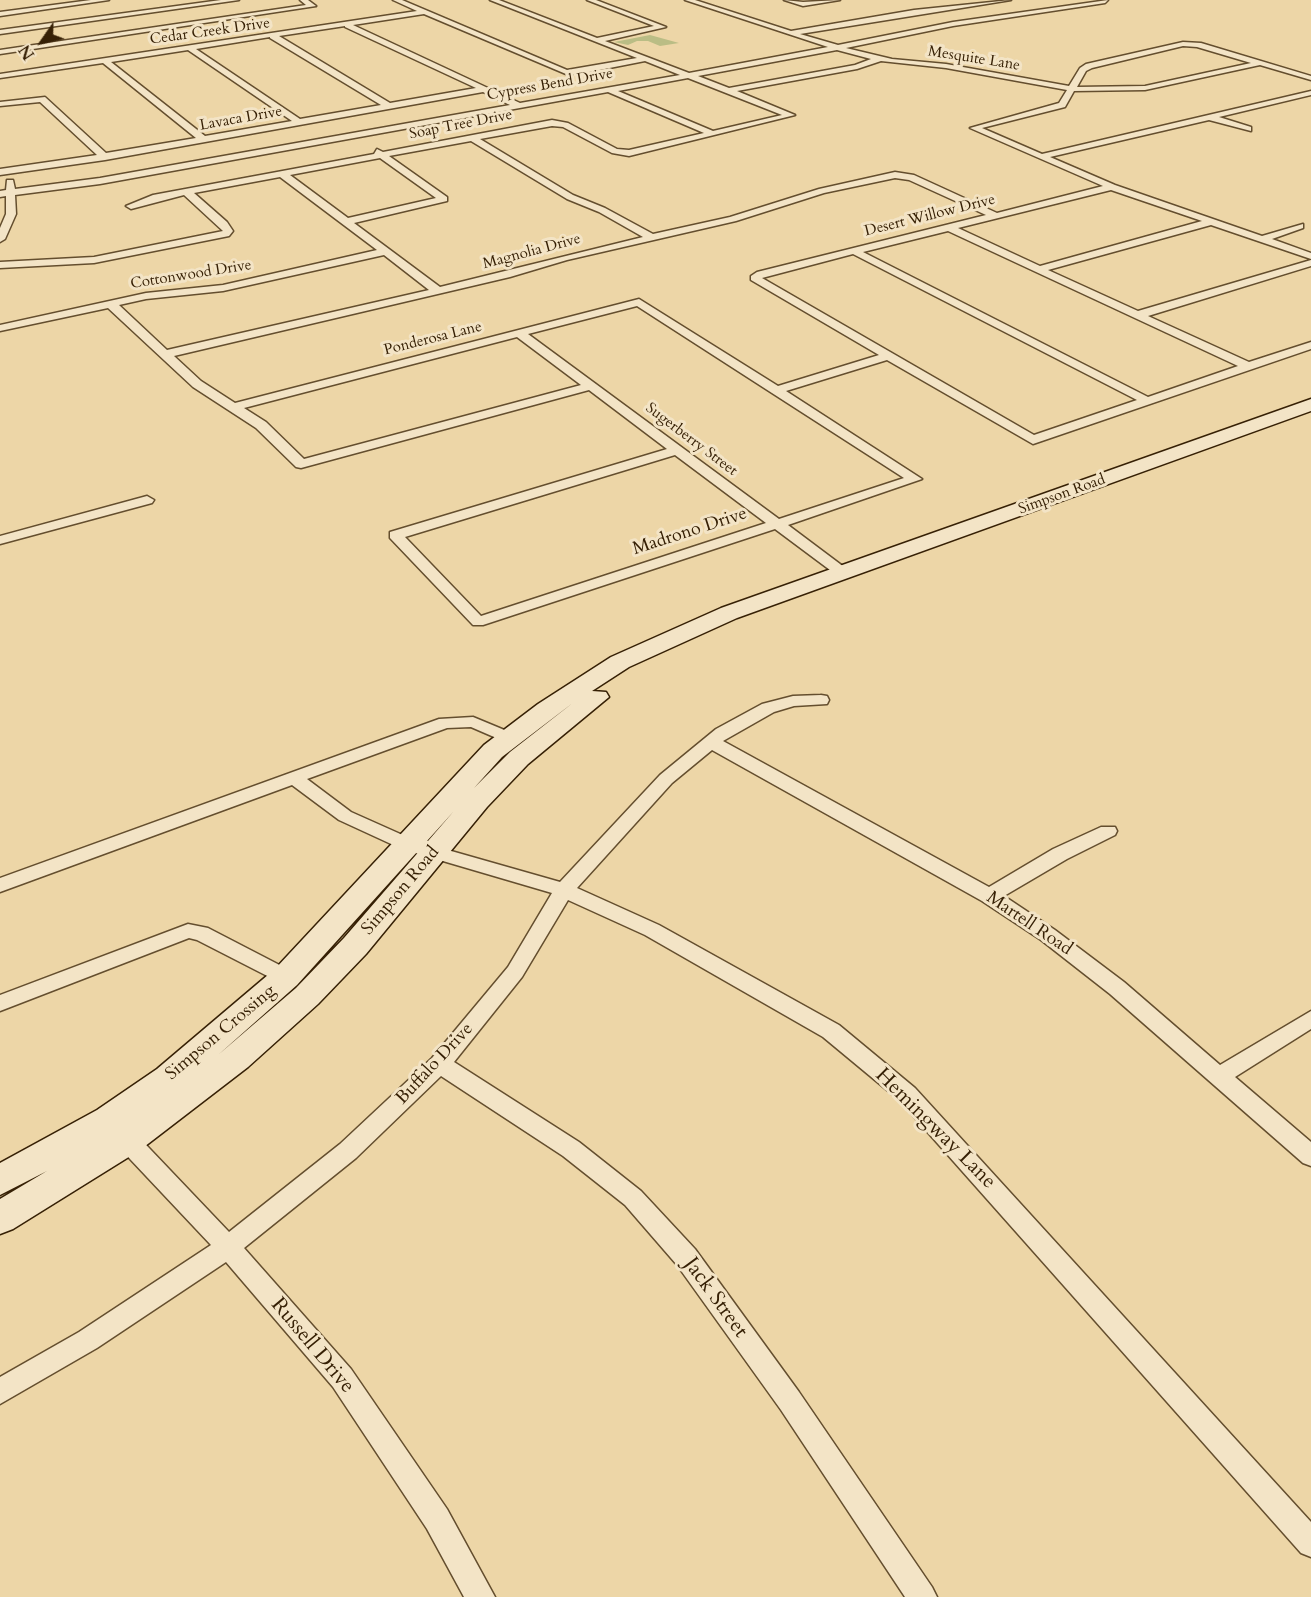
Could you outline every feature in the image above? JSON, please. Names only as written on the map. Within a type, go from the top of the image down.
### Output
[{"type":"street","points":[[0,14],[106,0]]},
{"type":"street","points":[[0,32],[236,0]]},
{"type":"street","points":[[0,52],[314,6],[303,0]]},
{"type":"street","points":[[396,0],[572,73],[648,58]]},
{"type":"street","points":[[493,0],[730,91],[857,67],[880,59]]},
{"type":"street","points":[[590,0],[662,27],[597,40]]},
{"type":"street","name":"Mesquite Lane","points":[[688,0],[834,47],[880,59],[946,66],[1073,88],[1145,88],[1260,63]]},
{"type":"street","points":[[787,0],[803,4],[837,0]]},
{"type":"street","points":[[975,0],[1018,15]]},
{"type":"street","points":[[789,33],[1008,0]]},
{"type":"street","name":"Cypress Bend Drive","points":[[0,195],[100,181],[952,24],[1105,1]]},
{"type":"street","name":"Cedar Creek Drive","points":[[0,76],[425,12]]},
{"type":"street","points":[[348,25],[517,105]]},
{"type":"street","points":[[273,36],[389,106]]},
{"type":"street","points":[[1311,78],[1191,44],[1099,62],[1083,70],[1068,100],[1053,109],[974,128],[1112,187],[1311,256]]},
{"type":"street","points":[[190,48],[299,122]]},
{"type":"street","points":[[106,61],[203,139]]},
{"type":"street","name":"Lavaca Drive","points":[[4,172],[105,157],[486,89]]},
{"type":"street","points":[[607,89],[714,134]]},
{"type":"street","name":"Soap Tree Drive","points":[[131,206],[146,200],[556,123],[622,153],[791,115],[730,91]]},
{"type":"street","points":[[1040,157],[1311,93]]},
{"type":"street","points":[[0,105],[42,99],[105,157]]},
{"type":"street","points":[[1209,117],[1248,129]]},
{"type":"street","points":[[353,135],[363,142]]},
{"type":"street","points":[[472,138],[570,197],[602,210],[652,238]]},
{"type":"street","points":[[349,221],[444,199],[372,148]]},
{"type":"street","points":[[0,239],[11,214],[12,193],[4,172]]},
{"type":"street","points":[[283,174],[349,221],[438,291]]},
{"type":"street","name":"Magnolia Drive","points":[[166,354],[733,219],[822,191],[903,175],[994,215]]},
{"type":"street","name":"Desert Willow Drive","points":[[888,356],[756,280],[756,276],[1112,187]]},
{"type":"street","points":[[0,265],[94,260],[225,234],[228,231],[187,192]]},
{"type":"street","points":[[1039,269],[1214,221]]},
{"type":"street","points":[[1263,239],[1299,226]]},
{"type":"street","points":[[948,227],[1249,367]]},
{"type":"street","points":[[854,250],[1148,401]]},
{"type":"street","name":"Cottonwood Drive","points":[[0,327],[146,296],[223,288],[387,251]]},
{"type":"street","points":[[1138,315],[1311,263]]},
{"type":"street","name":"Ponderosa Lane","points":[[235,407],[639,302],[776,390]]},
{"type":"street","points":[[111,304],[196,384],[235,407],[276,437],[301,464],[591,386]]},
{"type":"street","name":"Sugerberry Street","points":[[519,333],[843,573]]},
{"type":"street","points":[[776,390],[888,356],[1033,440],[1311,345]]},
{"type":"street","name":"Madrono Drive","points":[[676,450],[394,535],[478,622],[915,479],[776,390]]},
{"type":"street","name":"Simpson Road","points":[[0,1218],[118,1130],[237,1058],[307,996],[355,946],[493,751],[583,684],[620,662],[729,613],[1311,405]]},
{"type":"street","points":[[0,540],[147,500]]},
{"type":"street","name":"Simpson Road","points":[[422,849],[477,801],[519,758],[572,714],[656,662],[742,623],[813,584]]},
{"type":"street","name":"Buffalo Drive","points":[[0,1391],[88,1340],[228,1247],[348,1151],[440,1064],[515,972],[564,890],[666,779],[722,733],[768,708],[793,701],[820,700]]},
{"type":"street","points":[[0,885],[445,723],[473,722],[508,738]]},
{"type":"street","name":"Martell Road","points":[[711,742],[989,896],[1048,935],[1117,988],[1221,1075],[1311,1156]]},
{"type":"street","name":"Hemingway Lane","points":[[295,779],[345,816],[422,849],[564,890],[652,930],[750,982],[831,1031],[907,1094],[1311,1543]]},
{"type":"street","points":[[989,896],[1060,854],[1108,831]]},
{"type":"street","name":"Simpson Crossing","points":[[0,1180],[118,1130],[169,1078],[286,977],[422,849]]},
{"type":"street","points":[[0,1004],[188,932],[201,933],[286,977]]},
{"type":"street","points":[[1221,1075],[1311,1019]]},
{"type":"street","name":"Jack Street","points":[[440,1064],[571,1149],[641,1206],[686,1257],[790,1401],[922,1597]]},
{"type":"street","name":"Russell Drive","points":[[118,1130],[228,1247],[342,1378],[437,1519],[480,1597]]},
{"type":"green space","points":[[650,35],[679,43],[660,46],[648,41],[637,41],[628,45],[614,42]]}]
